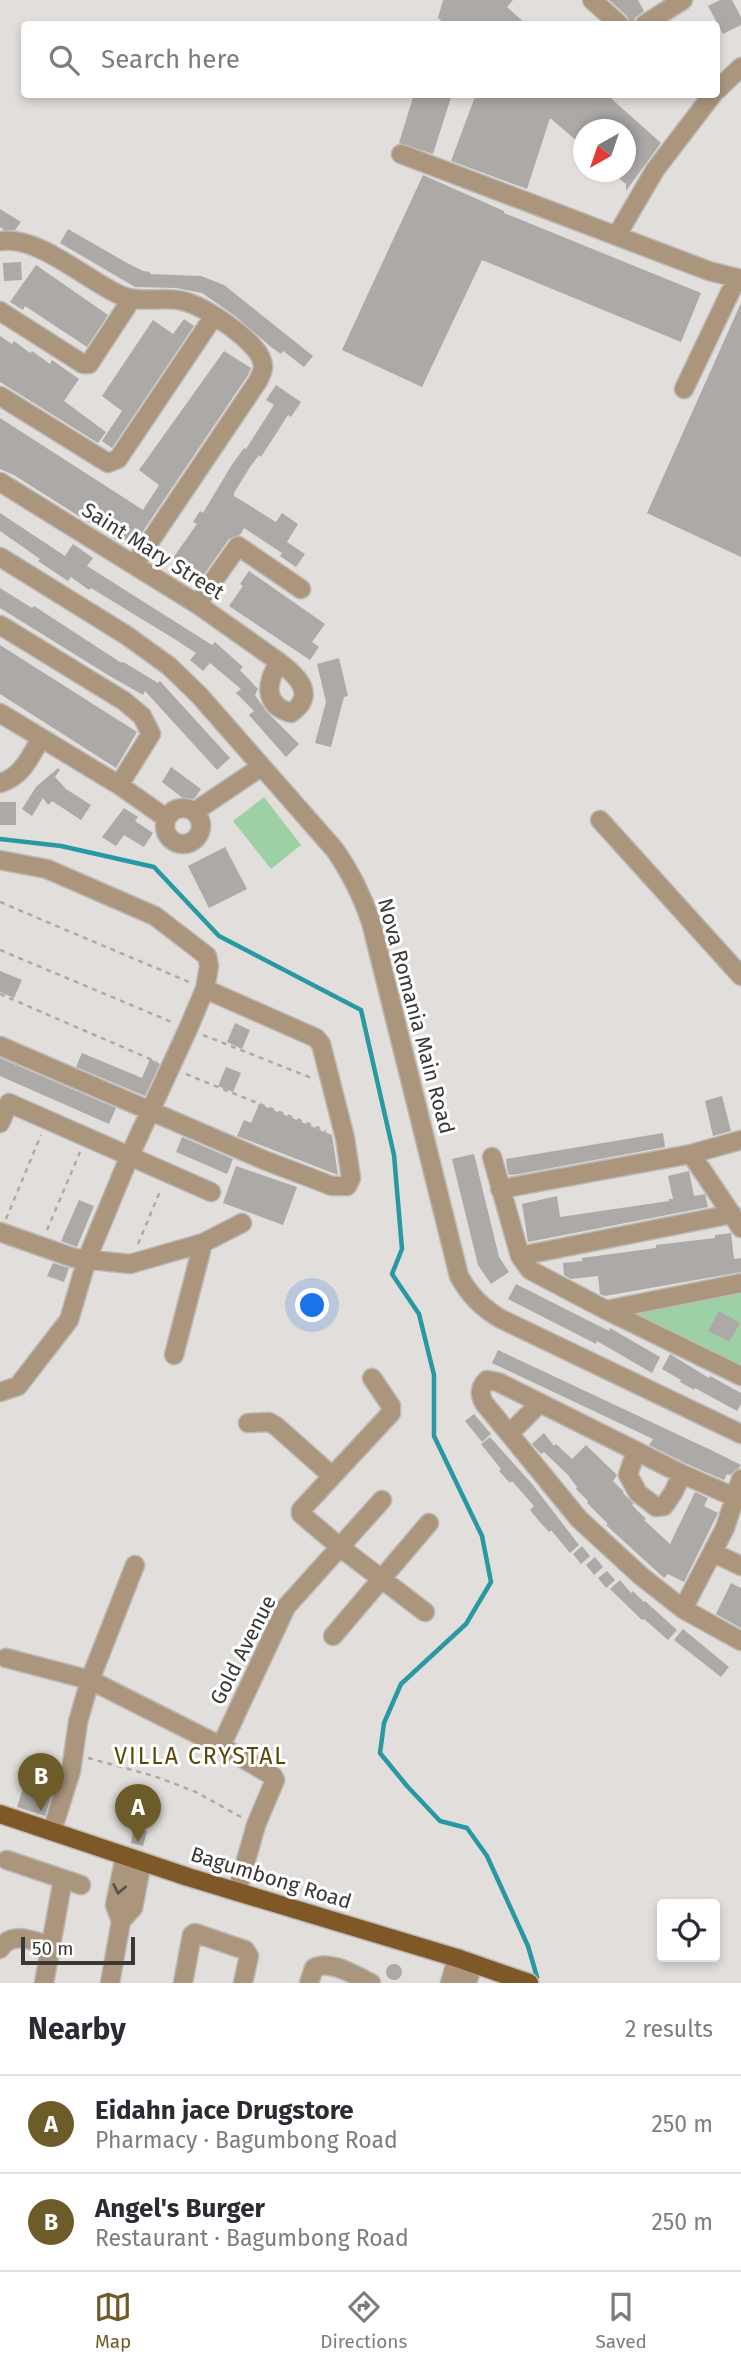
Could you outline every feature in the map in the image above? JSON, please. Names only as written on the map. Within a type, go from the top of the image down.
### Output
[{"type":"main road","name":"Bagumbong Road","points":[[0,1814],[142,1862],[529,1983]]},
{"type":"street","points":[[592,0],[616,21]]},
{"type":"street","points":[[650,21],[683,0]]},
{"type":"street","points":[[720,85],[741,67]]},
{"type":"street","points":[[617,235],[655,170],[707,98]]},
{"type":"street","points":[[401,154],[709,271],[739,279],[684,389]]},
{"type":"street","points":[[0,241],[9,240],[34,247],[131,300],[182,301],[214,316],[239,334],[261,357],[264,364],[262,372],[134,565]]},
{"type":"street","points":[[0,311],[83,364],[89,364],[131,300]]},
{"type":"street","points":[[0,396],[108,463],[113,462],[118,459],[214,316]]},
{"type":"street","name":"Saint Mary Street","points":[[0,481],[197,604],[279,662]]},
{"type":"street","points":[[197,604],[238,546],[301,589]]},
{"type":"street","name":"Nova Romania Main Road","points":[[0,556],[126,635],[169,666],[199,695],[351,873],[363,897],[459,1276],[466,1289],[487,1310],[501,1318],[741,1434]]},
{"type":"street","points":[[0,625],[124,701],[142,716],[151,731],[150,738],[119,785]]},
{"type":"street","points":[[0,713],[119,785],[166,818]]},
{"type":"street","points":[[0,783],[12,780],[20,773],[41,738]]},
{"type":"street","points":[[194,812],[261,767]]},
{"type":"street","points":[[175,809],[194,812],[198,816],[200,827],[195,838],[185,843],[173,841],[166,830],[166,818],[175,809]]},
{"type":"street","points":[[600,820],[741,976]]},
{"type":"street","points":[[0,1392],[18,1386],[69,1320],[87,1259],[130,1154],[152,1111],[205,989],[209,967],[207,956],[155,916],[47,869],[2,864]]},
{"type":"street","points":[[0,1046],[264,1160],[340,1188],[346,1186],[351,1178],[345,1138],[321,1044],[316,1038],[205,989]]},
{"type":"street","points":[[0,1123],[9,1102],[211,1192]]},
{"type":"street","points":[[500,1189],[691,1154],[741,1140]]},
{"type":"street","points":[[520,1256],[736,1221],[691,1154]]},
{"type":"street","points":[[492,1157],[520,1256],[530,1270],[741,1376]]},
{"type":"street","points":[[1,1232],[74,1258],[130,1264],[203,1243],[242,1223]]},
{"type":"street","points":[[174,1355],[203,1243]]},
{"type":"street","points":[[606,1310],[741,1283]]},
{"type":"street","points":[[372,1378],[391,1406],[391,1413],[331,1475],[301,1510],[301,1514],[425,1612]]},
{"type":"street","points":[[738,1498],[682,1474],[498,1382],[487,1380],[481,1388],[481,1398],[579,1518],[641,1576],[683,1609],[741,1641]]},
{"type":"street","points":[[510,1433],[539,1404]]},
{"type":"street","points":[[248,1423],[269,1422],[276,1426],[331,1475]]},
{"type":"street","points":[[636,1451],[628,1475],[631,1485],[656,1507],[664,1506],[682,1474]]},
{"type":"street","points":[[683,1609],[714,1553],[738,1498],[741,1479]]},
{"type":"street","name":"Gold Avenue","points":[[220,1746],[286,1607],[382,1500]]},
{"type":"street","points":[[332,1636],[429,1522]]},
{"type":"street","points":[[714,1553],[741,1566]]},
{"type":"street","points":[[52,1831],[74,1754],[78,1722],[90,1680],[135,1565]]},
{"type":"street","points":[[6,1658],[90,1680],[273,1776],[275,1780],[256,1825],[237,1892]]},
{"type":"street","points":[[110,1983],[121,1921],[116,1905],[125,1856]]},
{"type":"street","points":[[7,1860],[81,1885]]},
{"type":"street","points":[[121,1921],[133,1908],[142,1862]]},
{"type":"street","points":[[44,1983],[63,1879]]},
{"type":"street","points":[[183,1983],[192,1935],[199,1934],[245,1950],[248,1956],[243,1983]]},
{"type":"street","points":[[0,1949],[9,1940],[16,1938],[51,1946]]},
{"type":"street","points":[[450,1983],[465,1961]]},
{"type":"street","points":[[465,1961],[467,1983]]},
{"type":"street","points":[[311,1975],[324,1965],[370,1983]]},
{"type":"path","points":[[0,902],[205,989]]},
{"type":"path","points":[[0,950],[330,1086]]},
{"type":"path","points":[[1,1232],[47,1119]]},
{"type":"path","points":[[41,1246],[87,1136]]},
{"type":"path","points":[[130,1264],[168,1172]]},
{"type":"path","points":[[74,1754],[154,1776],[196,1792],[256,1825]]},
{"type":"green space","points":[[264,797],[301,845],[271,869],[233,821]]},
{"type":"green space","points":[[741,1290],[741,1370],[626,1313]]},
{"type":"building","points":[[443,0],[513,0],[507,7],[523,21],[442,21],[438,18]]},
{"type":"building","points":[[609,0],[638,0],[644,11],[634,21],[629,21]]},
{"type":"building","points":[[720,0],[732,0],[741,17],[741,25],[723,34],[720,21],[716,21],[708,6]]},
{"type":"building","points":[[413,98],[451,98],[433,154],[399,143]]},
{"type":"building","points":[[475,98],[610,98],[634,119],[573,119],[573,138],[550,118],[527,189],[451,161]]},
{"type":"building","points":[[636,121],[661,143],[636,177]]},
{"type":"building","points":[[423,175],[504,213],[701,293],[681,342],[482,260],[422,387],[342,350]]},
{"type":"building","points":[[624,182],[633,182],[626,191]]},
{"type":"building","points":[[0,209],[21,222],[15,230],[4,230],[0,227]]},
{"type":"building","points":[[68,229],[150,274],[201,276],[224,285],[313,356],[304,367],[283,351],[281,354],[202,293],[176,288],[135,287],[60,243]]},
{"type":"building","points":[[21,262],[22,280],[4,281],[3,263]]},
{"type":"building","points":[[36,265],[108,315],[87,347],[25,306],[23,310],[10,302]]},
{"type":"building","points":[[741,303],[741,557],[647,513]]},
{"type":"building","points":[[184,319],[194,326],[112,448],[102,441],[122,411],[102,396],[153,320],[173,334]]},
{"type":"building","points":[[0,336],[12,344],[14,341],[30,353],[32,351],[50,364],[52,360],[79,379],[64,401],[106,432],[98,443],[0,382]]},
{"type":"building","points":[[224,351],[251,368],[248,375],[133,546],[120,538],[118,541],[14,475],[0,469],[0,418],[143,510],[159,485],[139,470]]},
{"type":"building","points":[[276,385],[301,402],[291,417],[288,415],[261,457],[259,455],[250,467],[234,496],[276,522],[282,513],[298,524],[287,542],[305,554],[296,567],[280,556],[282,553],[244,528],[240,535],[229,539],[203,576],[173,558],[197,524],[193,522],[200,511],[203,513],[231,466],[244,448],[246,449],[274,405],[266,400]]},
{"type":"building","points":[[0,513],[65,556],[73,544],[93,558],[87,566],[212,645],[215,642],[243,667],[240,670],[258,689],[255,695],[266,711],[299,744],[286,757],[249,715],[254,711],[236,693],[241,689],[210,663],[203,671],[190,660],[196,653],[176,640],[91,588],[89,590],[71,577],[68,581],[38,561],[40,559],[0,531]]},
{"type":"building","points":[[249,571],[325,624],[312,642],[319,647],[310,660],[229,606],[243,586],[240,584]]},
{"type":"building","points":[[0,588],[32,608],[34,606],[120,662],[158,683],[160,681],[230,758],[217,770],[145,691],[143,695],[108,675],[0,608]]},
{"type":"building","points":[[0,645],[137,732],[116,768],[0,694]]},
{"type":"building","points":[[339,658],[348,696],[344,697],[331,747],[315,743],[326,702],[317,664]]},
{"type":"building","points":[[171,767],[201,789],[196,797],[188,802],[162,782]]},
{"type":"building","points":[[58,768],[60,770],[55,777],[66,789],[91,805],[81,820],[52,801],[48,805],[43,798],[32,816],[22,809],[36,787]]},
{"type":"building","points":[[0,802],[16,802],[16,825],[0,825]]},
{"type":"building","points":[[124,808],[138,817],[135,821],[153,833],[144,847],[124,835],[116,846],[102,837]]},
{"type":"building","points":[[225,847],[247,889],[209,908],[188,866]]},
{"type":"building","points":[[0,971],[22,980],[14,998],[0,992]]},
{"type":"building","points":[[235,1023],[250,1030],[242,1049],[227,1042]]},
{"type":"building","points":[[82,1053],[142,1078],[150,1059],[160,1064],[145,1096],[76,1067]]},
{"type":"building","points":[[0,1058],[116,1108],[109,1124],[0,1076]]},
{"type":"building","points":[[226,1067],[241,1073],[233,1092],[218,1086]]},
{"type":"building","points":[[722,1096],[731,1131],[713,1136],[705,1101]]},
{"type":"building","points":[[259,1104],[332,1135],[338,1175],[237,1136],[244,1120],[251,1123]]},
{"type":"building","points":[[663,1133],[665,1147],[519,1174],[509,1175],[507,1168],[506,1159]]},
{"type":"building","points":[[182,1137],[233,1159],[227,1174],[176,1152]]},
{"type":"building","points":[[474,1154],[499,1257],[509,1272],[491,1284],[478,1265],[452,1159]]},
{"type":"building","points":[[236,1166],[297,1187],[283,1225],[223,1203]]},
{"type":"building","points":[[689,1171],[694,1196],[705,1194],[708,1207],[528,1242],[522,1204],[557,1196],[560,1217],[669,1201],[673,1199],[668,1176]]},
{"type":"building","points":[[79,1200],[94,1206],[77,1247],[61,1241]]},
{"type":"building","points":[[731,1233],[734,1259],[741,1258],[741,1272],[605,1296],[600,1294],[598,1276],[571,1279],[564,1275],[563,1263],[582,1261],[582,1258],[656,1248],[656,1245],[715,1238],[715,1235]]},
{"type":"building","points":[[53,1263],[69,1268],[64,1282],[47,1276]]},
{"type":"building","points":[[516,1284],[609,1331],[610,1328],[660,1357],[652,1373],[597,1341],[596,1344],[508,1299]]},
{"type":"building","points":[[719,1311],[740,1323],[729,1342],[708,1331]]},
{"type":"building","points":[[498,1350],[741,1465],[730,1475],[727,1474],[724,1480],[687,1464],[649,1445],[653,1439],[492,1363]]},
{"type":"building","points":[[670,1354],[709,1378],[710,1376],[741,1393],[741,1404],[737,1411],[695,1388],[694,1390],[662,1369]]},
{"type":"building","points":[[474,1414],[491,1434],[482,1442],[465,1421]]},
{"type":"building","points":[[544,1433],[554,1446],[556,1444],[572,1459],[586,1445],[617,1475],[613,1481],[646,1519],[644,1520],[670,1544],[695,1492],[708,1498],[704,1506],[718,1513],[684,1582],[668,1574],[664,1578],[606,1525],[608,1524],[587,1503],[568,1475],[532,1444]]},
{"type":"building","points":[[490,1437],[532,1484],[579,1545],[570,1553],[530,1510],[534,1506],[512,1481],[510,1483],[499,1471],[501,1469],[481,1444]]},
{"type":"building","points":[[582,1546],[590,1556],[581,1564],[573,1554]]},
{"type":"building","points":[[595,1557],[603,1567],[594,1575],[586,1565]]},
{"type":"building","points":[[607,1571],[615,1580],[606,1588],[598,1578]]},
{"type":"building","points":[[620,1580],[631,1593],[633,1591],[677,1630],[668,1640],[642,1620],[610,1589]]},
{"type":"building","points":[[731,1583],[741,1588],[741,1628],[716,1614]]},
{"type":"building","points":[[683,1629],[729,1667],[721,1677],[674,1640]]},
{"type":"building","points":[[24,1785],[51,1796],[45,1816],[17,1807]]},
{"type":"building","points":[[134,1828],[147,1831],[143,1846],[131,1843]]},
{"type":"building","points":[[394,1964],[402,1972],[394,1980],[386,1972]]},
{"type":"waterway","points":[[0,839],[61,846],[154,867],[219,936],[361,1010],[394,1155],[402,1249],[392,1274],[419,1314],[434,1375],[434,1436],[482,1536],[491,1582],[466,1624],[401,1684],[384,1723],[380,1753],[440,1821],[467,1828],[487,1856],[528,1946],[537,1977]]},
{"type":"place","name":"Angel's Burger","points":[[41,1811]]},
{"type":"place","name":"Eidahn jace Drugstore","points":[[138,1842]]},
{"type":"district","name":"VILLA CRYSTAL","points":[[201,1756]]}]
